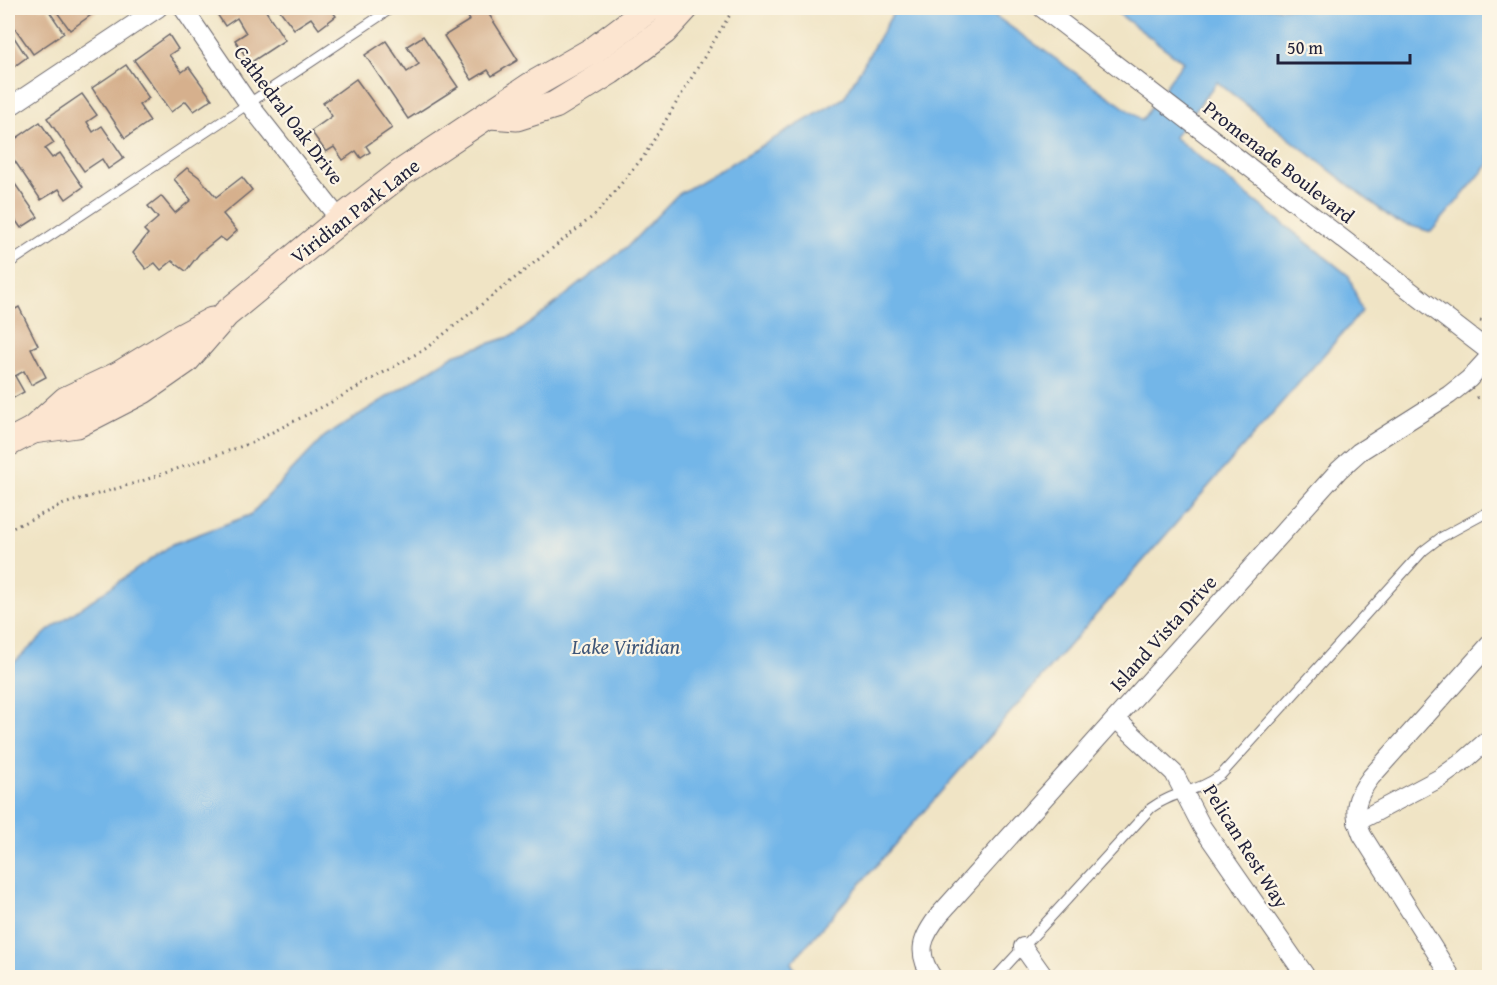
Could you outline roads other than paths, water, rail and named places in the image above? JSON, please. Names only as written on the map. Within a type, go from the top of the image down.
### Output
[{"type":"street","points":[[8,108],[158,8]]},
{"type":"street","name":"Cathedral Oak Drive","points":[[183,8],[248,103],[340,220]]},
{"type":"street","name":"Viridian Park Lane","points":[[8,443],[33,430],[77,424],[143,390],[186,360],[226,314],[340,220],[410,167],[531,86],[594,50],[651,8]]},
{"type":"street","points":[[490,115],[517,117],[555,105],[610,71],[664,31],[685,8]]},
{"type":"street","name":"Promenade Boulevard","points":[[1042,8],[1490,354]]},
{"type":"street","name":"Island Vista Drive","points":[[933,978],[925,966],[922,954],[923,941],[929,929],[1116,719],[1339,470],[1367,446],[1449,395],[1469,379],[1490,354]]},
{"type":"street","points":[[1452,978],[1370,850],[1357,822],[1357,799],[1362,789],[1490,645]]},
{"type":"street","name":"Pelican Rest Way","points":[[1116,719],[1163,760],[1174,773],[1202,827],[1307,978]]},
{"type":"street","points":[[1357,822],[1440,778],[1490,738]]},
{"type":"street","points":[[1023,946],[1045,978]]},
{"type":"lane","points":[[8,264],[392,8]]},
{"type":"lane","points":[[995,978],[1151,808],[1168,796],[1205,786],[1221,775],[1423,550],[1440,538],[1490,511]]},
{"type":"water","name":"Lake Viridian","points":[[896,8],[984,8],[1142,120],[1183,62],[1111,8],[1489,8],[1489,164],[1431,232],[1395,221],[1217,82],[1174,137],[1349,276],[1362,311],[791,963],[800,977],[8,978],[8,668],[49,630],[173,544],[250,515],[325,436],[454,355],[515,335],[628,246],[677,195],[844,98]]}]
